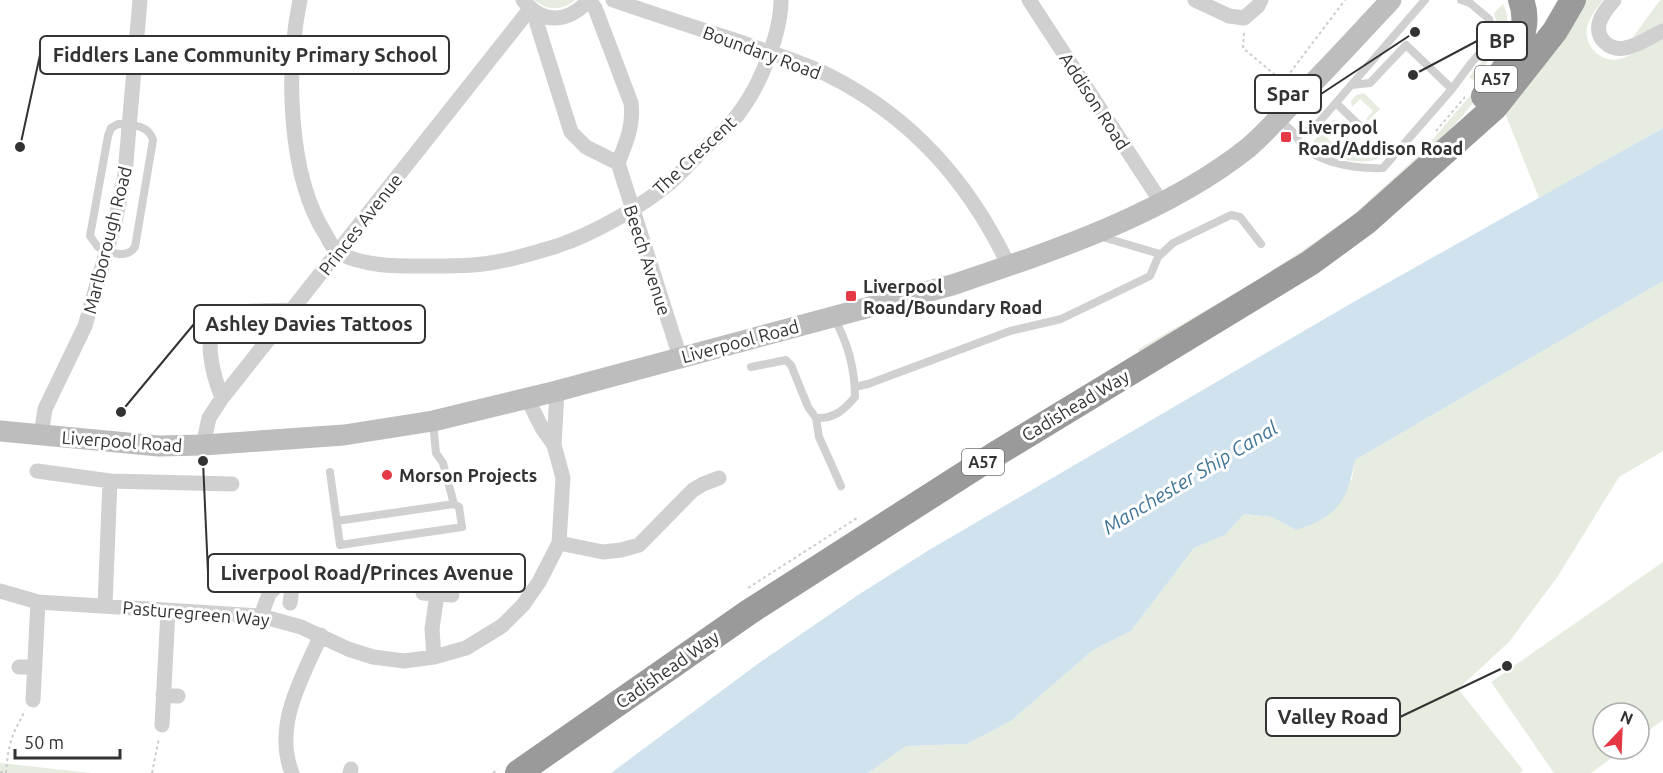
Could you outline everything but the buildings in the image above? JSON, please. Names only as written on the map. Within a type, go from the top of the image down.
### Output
[{"type":"highway","name":"Cadishead Way","points":[[510,769],[999,452],[1310,263],[1366,222],[1440,142],[1516,51],[1525,21],[1521,0]]},
{"type":"highway","name":"Cadishead Way","points":[[1440,142],[1495,107],[1555,31],[1573,0]]},
{"type":"main road","name":"Liverpool Road","points":[[0,431],[159,446],[344,435],[433,421],[557,391],[952,285],[1092,234],[1161,202],[1207,177],[1241,153],[1300,97],[1391,0]]},
{"type":"street","name":"Marlborough Road","points":[[41,435],[45,408],[85,326],[107,251],[125,174],[140,0]]},
{"type":"street","points":[[300,0],[292,51],[294,130],[303,176],[317,221],[337,252]]},
{"type":"street","points":[[589,0],[595,8],[631,103],[633,117],[618,163],[586,147],[571,132],[530,8],[552,18],[566,17],[579,11],[589,0]]},
{"type":"street","name":"Boundary Road","points":[[613,0],[791,59],[845,84],[878,105],[931,149],[980,212],[1009,266]]},
{"type":"street","name":"The Crescent","points":[[337,252],[357,260],[395,266],[475,265],[559,245],[598,229],[671,182],[733,121],[753,92],[770,52],[777,31],[781,0]]},
{"type":"street","name":"Addison Road","points":[[1029,0],[1161,202]]},
{"type":"street","points":[[1195,0],[1229,16],[1244,18],[1258,6],[1261,0]]},
{"type":"street","points":[[1614,0],[1599,22],[1598,30],[1601,39],[1607,45],[1625,48],[1663,31]]},
{"type":"street","name":"Princes Avenue","points":[[203,445],[209,418],[222,398],[530,8]]},
{"type":"street","name":"Beech Avenue","points":[[618,163],[680,357]]},
{"type":"street","points":[[222,398],[211,360],[210,340],[218,324],[223,318],[235,313],[292,310]]},
{"type":"street","name":"Pasturegreen Way","points":[[0,591],[38,602],[261,615],[321,635],[348,649],[373,657],[404,662],[466,648],[502,626],[524,605],[559,543],[563,478],[554,445],[557,391]]},
{"type":"street","name":"Pasturegreen Way","points":[[527,398],[542,428],[554,445]]},
{"type":"street","points":[[37,471],[110,481],[232,484]]},
{"type":"street","points":[[559,543],[603,552],[639,545],[693,490],[699,477],[719,478]]},
{"type":"street","points":[[105,605],[110,481]]},
{"type":"street","points":[[290,603],[295,566]]},
{"type":"street","points":[[261,615],[269,594],[278,585],[292,586]]},
{"type":"street","points":[[434,657],[432,629],[437,594]]},
{"type":"street","points":[[33,700],[27,667],[38,602]]},
{"type":"street","points":[[162,725],[171,695],[168,611]]},
{"type":"street","points":[[292,773],[287,761],[286,722],[292,701],[321,635]]},
{"type":"lane","points":[[1296,135],[1314,128],[1425,0]]},
{"type":"lane","points":[[1278,118],[1296,135],[1298,141],[1324,161],[1359,167],[1383,168],[1491,40],[1493,31],[1489,19],[1470,3],[1461,0]]},
{"type":"lane","points":[[1352,85],[1370,83],[1406,45],[1452,89]]},
{"type":"lane","points":[[1336,103],[1366,132]]},
{"type":"lane","points":[[129,125],[144,128],[153,140],[136,243],[132,251],[124,255],[98,247],[90,236],[108,136],[114,126],[129,125]]},
{"type":"lane","points":[[855,387],[1011,331],[1061,319],[1150,276],[1160,254],[1173,243],[1231,215],[1240,217],[1261,244]]},
{"type":"lane","points":[[1092,234],[1160,254]]},
{"type":"lane","points":[[816,418],[836,415],[855,397],[850,353],[844,336],[833,317]]},
{"type":"lane","points":[[751,367],[786,360],[791,365],[808,407],[816,418],[819,437],[841,486]]},
{"type":"lane","points":[[433,421],[436,453],[443,463],[454,504]]},
{"type":"lane","points":[[330,472],[340,545],[462,527],[459,507],[454,504],[337,520]]},
{"type":"path","points":[[1283,82],[1345,0]]},
{"type":"path","points":[[1244,18],[1243,48],[1300,97]]},
{"type":"path","points":[[1440,142],[1471,90]]},
{"type":"path","points":[[746,590],[860,516]]},
{"type":"path","points":[[0,772],[6,773],[12,736],[20,724],[27,705],[33,700]]},
{"type":"path","points":[[152,773],[162,725]]},
{"type":"path","points":[[493,773],[510,769]]},
{"type":"shaded area","points":[[534,0],[575,0],[560,8],[549,8]]},
{"type":"shaded area","points":[[1584,0],[1603,0],[1591,17],[1587,31],[1590,45],[1599,55],[1613,60],[1620,59],[1663,39],[1663,128],[1539,198],[1503,108]]},
{"type":"shaded area","points":[[1660,0],[1663,0],[1663,24],[1633,37]]},
{"type":"shaded area","points":[[1503,4],[1507,14],[1504,35],[1500,44],[1473,80],[1469,77],[1497,44],[1499,35],[1494,13]]},
{"type":"shaded area","points":[[1523,13],[1501,61],[1485,87],[1450,130],[1371,204],[1327,237],[1281,267],[1140,351],[1137,350],[1251,284],[1353,215],[1420,154],[1482,82],[1500,57]]},
{"type":"shaded area","points":[[1364,93],[1380,109],[1368,121],[1366,119],[1373,111],[1360,99],[1352,107],[1351,101],[1356,95]]},
{"type":"shaded area","points":[[1333,120],[1340,121],[1326,137],[1349,159],[1359,148],[1366,145],[1377,155],[1382,150],[1386,154],[1370,161],[1360,161],[1337,158],[1319,149],[1313,144],[1314,141]]},
{"type":"shaded area","points":[[1663,281],[1663,451],[1619,477],[1558,576],[1509,642],[1458,689],[1523,770],[1520,773],[868,773],[906,746],[967,744],[1011,721],[1093,650],[1131,631],[1194,548],[1225,535],[1244,514],[1272,517],[1296,530],[1352,479],[1355,460]]},
{"type":"shaded area","points":[[1663,562],[1663,720],[1651,729],[1651,701],[1591,701],[1591,761],[1608,761],[1591,773],[1554,773],[1491,682]]},
{"type":"shaded area","points":[[0,763],[91,773],[0,773]]},
{"type":"water","name":"Manchester Ship Canal","points":[[1663,128],[1663,281],[1355,460],[1344,497],[1331,513],[1321,519],[1296,530],[1272,517],[1244,514],[1225,535],[1194,548],[1131,631],[1093,650],[1011,721],[967,744],[906,746],[868,773],[611,773],[759,663],[858,595],[929,550],[1350,304]]},
{"type":"place","name":"Spar","points":[[1415,32]]},
{"type":"place","name":"BP","points":[[1413,75]]},
{"type":"place","name":"Liverpool Road/Addison Road","points":[[1286,137]]},
{"type":"place","name":"Fiddlers Lane Community Primary School","points":[[20,147]]},
{"type":"place","name":"Liverpool Road/Boundary Road","points":[[851,296]]},
{"type":"place","name":"Ashley Davies Tattoos","points":[[121,412]]},
{"type":"place","name":"Liverpool Road/Princes Avenue","points":[[203,461]]},
{"type":"place","name":"Morson Projects","points":[[387,475]]},
{"type":"place","name":"Valley Road","points":[[1507,666]]}]
